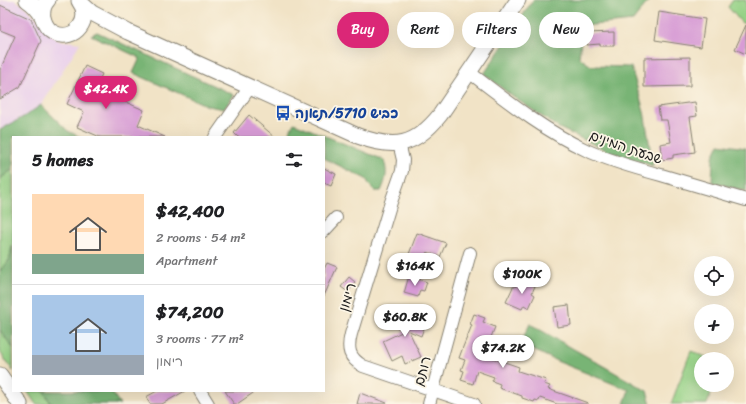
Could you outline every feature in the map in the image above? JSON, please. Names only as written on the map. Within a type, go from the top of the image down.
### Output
[{"type":"main road","points":[[27,0],[34,6],[48,28],[59,35],[71,34],[80,27],[84,14],[80,2]]},
{"type":"main road","points":[[43,18],[44,6],[48,0]]},
{"type":"main road","points":[[80,2],[92,13],[128,32],[358,136],[370,141],[393,144],[413,139],[431,125],[440,115],[518,0]]},
{"type":"main road","points":[[80,27],[103,26],[128,32]]},
{"type":"main road","points":[[0,375],[20,404]]},
{"type":"street","name":"שבעת המינים","points":[[469,72],[544,127],[585,150],[606,159],[746,200]]},
{"type":"street","points":[[216,136],[250,87]]},
{"type":"street","name":"רימון","points":[[399,143],[403,160],[402,171],[391,202],[351,334],[349,350],[353,358],[363,366],[474,404]]},
{"type":"street","points":[[325,230],[336,218]]},
{"type":"street","name":"רותם","points":[[429,404],[470,253]]},
{"type":"street","points":[[201,392],[208,404]]},
{"type":"shaded area","points":[[0,0],[15,0],[26,7],[57,40],[80,43],[41,105],[0,130]]},
{"type":"green space","points":[[533,0],[649,0],[633,21],[594,25],[594,12],[539,12],[539,48],[580,48],[579,57],[591,66],[631,67],[644,111],[653,166],[608,151],[559,128],[512,96],[484,74],[501,48],[531,48],[531,12],[525,12]]},
{"type":"green space","points":[[733,0],[746,0],[746,23],[742,23],[728,7]]},
{"type":"green space","points":[[97,32],[234,95],[224,109],[208,106],[133,73],[140,58],[91,35]]},
{"type":"green space","points":[[41,105],[68,131],[78,136],[12,136],[12,170],[0,179],[0,130]]},
{"type":"green space","points":[[294,123],[384,160],[386,176],[381,191],[375,191],[366,179],[325,158],[325,136],[288,136]]},
{"type":"green space","points":[[719,144],[746,148],[746,191],[712,182],[713,157]]},
{"type":"green space","points":[[12,170],[12,248],[7,263],[0,271],[0,179]]},
{"type":"green space","points":[[12,248],[12,347],[0,330],[0,271],[9,259]]},
{"type":"green space","points":[[530,324],[647,391],[651,404],[624,404],[629,390],[559,362],[520,344]]},
{"type":"green space","points":[[0,330],[12,347],[12,370],[0,352]]},
{"type":"green space","points":[[691,351],[694,352],[694,392],[711,392],[707,404],[671,404]]},
{"type":"green space","points":[[28,392],[45,392],[51,404],[36,404]]},
{"type":"green space","points":[[45,392],[112,392],[120,404],[51,404]]},
{"type":"building","points":[[0,5],[31,19],[41,41],[20,87],[0,99],[0,70],[15,36],[0,30]]},
{"type":"building","points":[[659,12],[705,19],[701,47],[655,40]]},
{"type":"building","points":[[746,25],[746,54],[735,49]]},
{"type":"building","points":[[614,32],[614,46],[594,44],[594,33]]},
{"type":"building","points":[[690,57],[690,86],[644,87],[644,58]]},
{"type":"building","points":[[85,66],[102,74],[98,83],[116,91],[114,97],[144,110],[138,125],[163,136],[98,136],[77,127],[84,112],[67,104]]},
{"type":"building","points":[[695,102],[697,116],[690,117],[695,152],[673,155],[673,158],[662,160],[660,144],[671,142],[667,120],[660,120],[658,107]]},
{"type":"building","points":[[249,115],[274,136],[237,136],[234,133]]},
{"type":"building","points":[[325,168],[336,174],[331,186],[325,183]]},
{"type":"building","points":[[417,233],[446,243],[440,257],[427,252],[424,260],[409,254]]},
{"type":"building","points":[[327,263],[337,267],[325,294],[325,267]]},
{"type":"building","points":[[409,276],[427,282],[424,291],[420,290],[418,297],[404,293]]},
{"type":"building","points":[[349,277],[355,282],[348,292],[341,287]]},
{"type":"building","points":[[519,278],[535,286],[532,293],[535,295],[529,308],[524,305],[522,309],[506,302]]},
{"type":"building","points":[[569,305],[571,325],[557,327],[554,307]]},
{"type":"building","points":[[400,309],[416,315],[415,318],[426,322],[421,336],[409,331],[421,357],[405,364],[402,356],[392,361],[383,341],[406,330],[394,326]]},
{"type":"building","points":[[474,314],[485,318],[483,322],[495,327],[484,355],[519,367],[518,371],[546,380],[544,384],[550,386],[548,389],[588,404],[557,404],[540,398],[539,401],[535,400],[534,402],[499,388],[500,384],[492,381],[494,377],[477,371],[473,384],[461,380],[464,371],[461,370],[465,360],[459,358],[472,325],[470,324]]},
{"type":"building","points":[[155,392],[183,392],[162,404],[150,404],[146,397]]},
{"type":"building","points":[[226,392],[255,392],[237,404],[234,404]]},
{"type":"building","points":[[360,393],[387,403],[387,404],[357,404]]},
{"type":"place","name":"כביש 5710/תאנה","points":[[283,113]]}]
